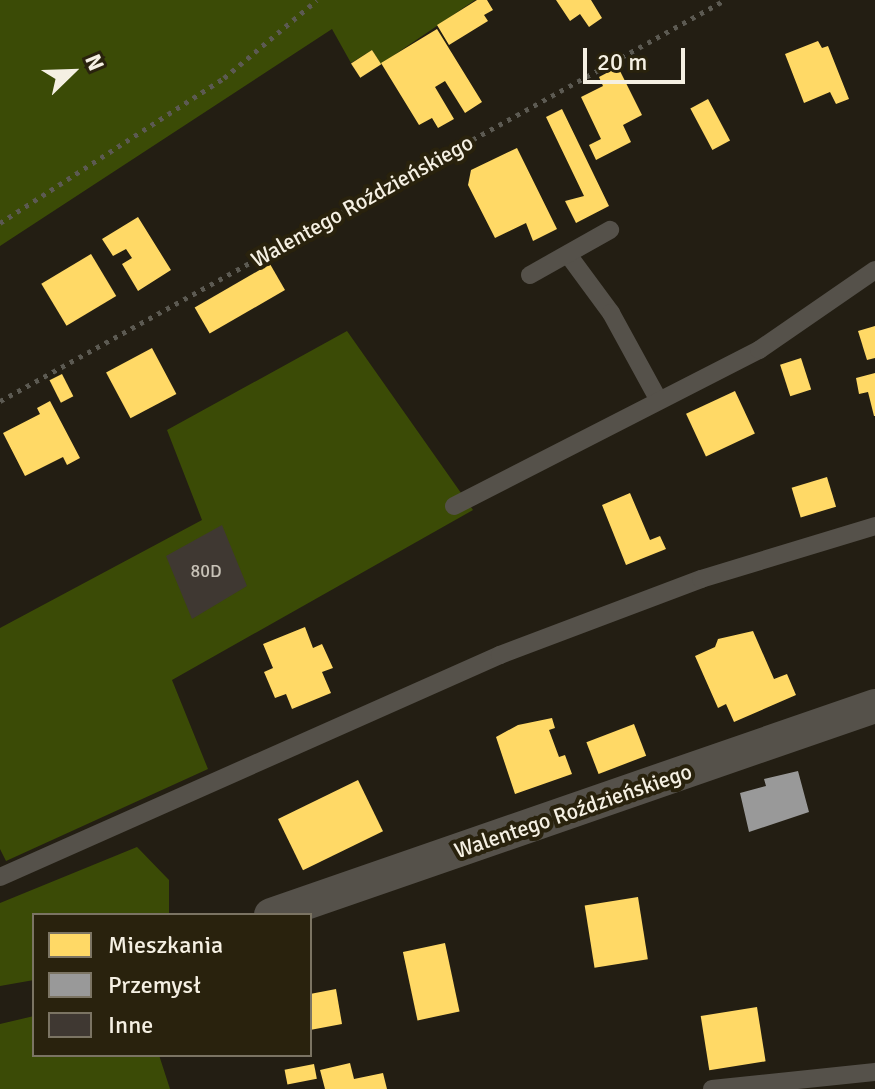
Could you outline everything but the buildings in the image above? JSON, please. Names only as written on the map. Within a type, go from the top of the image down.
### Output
[{"type":"street","name":"Walentego Roździeńskiego","points":[[277,913],[875,706]]},
{"type":"lane","points":[[530,275],[569,256],[610,230]]},
{"type":"lane","points":[[569,256],[611,313],[658,399]]},
{"type":"lane","points":[[454,506],[759,350],[875,270]]},
{"type":"lane","points":[[0,877],[500,655],[701,579],[875,526]]},
{"type":"lane","points":[[712,1089],[875,1072]]},
{"type":"path","points":[[0,223],[224,78],[317,0]]},
{"type":"path","name":"Walentego Roździeńskiego","points":[[0,401],[725,0]]},
{"type":"green space","points":[[0,0],[475,0],[381,64],[372,50],[351,63],[332,29],[0,246]]},
{"type":"green space","points":[[347,331],[473,510],[172,680],[208,769],[6,861],[0,849],[0,628],[202,520],[167,430]]},
{"type":"green space","points":[[137,847],[169,880],[169,913],[32,913],[32,980],[0,986],[0,903]]},
{"type":"green space","points":[[32,1016],[32,1057],[160,1057],[170,1089],[0,1089],[0,1024]]}]
